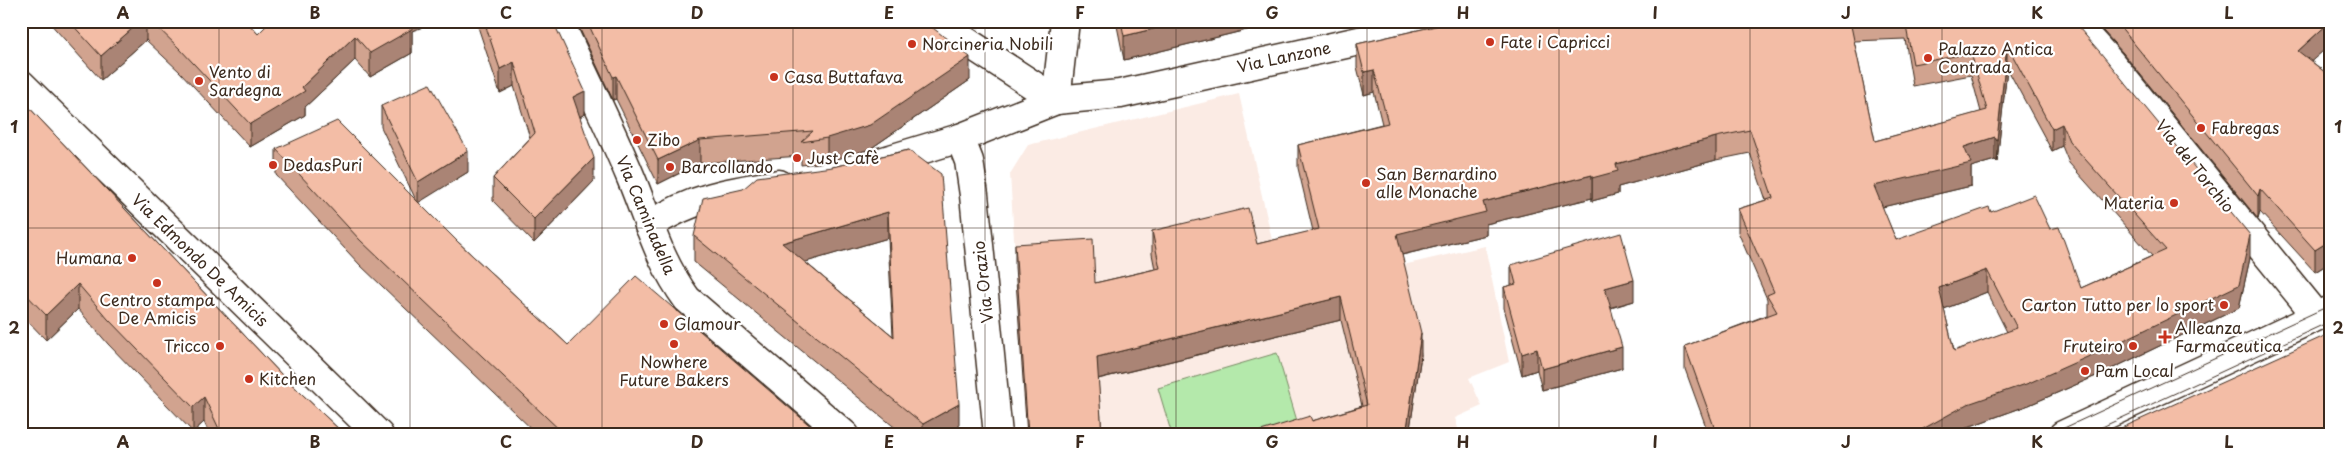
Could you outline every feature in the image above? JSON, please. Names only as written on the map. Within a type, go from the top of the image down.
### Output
[{"type":"street","name":"Via Caminadella","points":[[559,21],[631,178],[670,277],[687,299],[845,435]]},
{"type":"street","points":[[935,21],[1056,100],[1065,22]]},
{"type":"street","name":"Via Lanzone","points":[[857,169],[960,138],[1056,100],[1120,94],[1449,21]]},
{"type":"street","name":"Via del Torchio","points":[[2068,21],[2081,30],[2111,63],[2326,314]]},
{"type":"street","name":"Via Edmondo De Amicis","points":[[21,84],[379,435]]},
{"type":"street","name":"Via Orazio","points":[[960,138],[969,161],[974,195],[997,433]]},
{"type":"street","points":[[649,226],[662,216],[727,191],[802,181]]},
{"type":"street","points":[[2063,435],[2326,314]]},
{"type":"shaded area","points":[[1239,94],[1277,262],[1399,266],[1485,246],[1509,362],[1469,378],[1482,406],[1455,418],[1460,435],[1026,435],[1010,174],[1028,145]]},
{"type":"green space","points":[[1277,353],[1297,421],[1252,435],[1172,435],[1158,388]]},
{"type":"building","points":[[69,21],[141,21],[101,56]]},
{"type":"building","points":[[151,21],[246,21],[258,34],[271,21],[410,21],[412,29],[370,53],[355,36],[302,87],[305,91],[250,124],[180,49]]},
{"type":"building","points":[[484,21],[553,21],[585,91],[573,97],[594,158],[534,219],[493,178],[535,133],[514,62],[500,69]]},
{"type":"building","points":[[587,21],[924,21],[970,57],[870,125],[827,138],[801,142],[813,131],[700,140],[658,160],[616,76],[613,77]]},
{"type":"building","points":[[1121,21],[1186,21],[1124,36]]},
{"type":"building","points":[[1457,21],[1850,21],[1875,141],[1987,110],[1971,53],[1913,64],[1905,21],[2073,21],[2250,235],[2239,285],[2029,383],[1968,404],[1912,435],[1717,435],[1685,346],[1777,312],[1767,295],[1774,292],[1738,209],[1773,198],[1750,130],[1716,137],[1616,164],[1618,171],[1592,178],[1592,175],[1483,202],[1486,212],[1397,234],[1421,333],[1406,435],[1248,435],[1310,416],[1312,421],[1367,405],[1341,297],[1097,357],[1102,435],[1028,435],[1015,244],[1093,239],[1095,283],[1160,268],[1152,231],[1248,208],[1257,244],[1319,229],[1298,145],[1388,123],[1374,70],[1364,72],[1357,44]],"holes":[[[2007,45],[2052,129],[2062,124],[2069,141],[2166,250],[2081,288],[2059,227],[2050,229],[2034,195],[1991,212],[1989,207],[1896,240],[1874,186],[1971,163],[1964,147],[1995,137],[1997,140]],[[1987,270],[2017,328],[1954,351],[1939,288]]]},
{"type":"building","points":[[2115,21],[2331,21],[2298,51],[2331,77],[2331,240],[2315,250],[2260,189],[2258,196]]},
{"type":"building","points":[[430,84],[468,151],[418,182],[381,106]]},
{"type":"building","points":[[21,99],[281,374],[345,435],[222,435],[204,397],[193,407],[108,319],[78,284],[46,315],[21,289]]},
{"type":"building","points":[[337,121],[458,242],[568,345],[636,276],[821,435],[565,435],[360,240],[276,149]]},
{"type":"building","points":[[909,150],[941,174],[959,404],[923,424],[694,236],[703,198],[743,189],[757,177],[832,167]],"holes":[[[888,212],[894,337],[782,243]]]},
{"type":"building","points":[[1621,233],[1634,280],[1605,288],[1622,347],[1542,369],[1537,349],[1522,354],[1504,287],[1516,284],[1511,265]]},
{"type":"building","points":[[2331,333],[2331,435],[2106,435]]},
{"type":"tram line","points":[[2049,435],[2331,305]]},
{"type":"tram line","points":[[2085,435],[2331,321]]},
{"type":"place","name":"Fate i Capricci","points":[[1490,42]]},
{"type":"place","name":"Norcineria Nobili","points":[[912,44]]},
{"type":"place","name":"Palazzo Antica Contrada","points":[[1928,58]]},
{"type":"place","name":"Casa Buttafava","points":[[774,77]]},
{"type":"place","name":"Vento di Sardegna","points":[[199,81]]},
{"type":"place","name":"Fabregas","points":[[2201,128]]},
{"type":"place","name":"Zibo","points":[[637,140]]},
{"type":"place","name":"Just Cafè","points":[[797,158]]},
{"type":"place","name":"DedasPuri","points":[[273,165]]},
{"type":"place","name":"Barcollando","points":[[670,167]]},
{"type":"place","name":"San Bernardino alle Monache","points":[[1366,183]]},
{"type":"place","name":"Materia","points":[[2174,203]]},
{"type":"place","name":"Humana","points":[[132,258]]},
{"type":"place","name":"Centro stampa De Amicis","points":[[157,283]]},
{"type":"place","name":"Carton Tutto per lo sport","points":[[2224,305]]},
{"type":"place","name":"Glamour","points":[[664,324]]},
{"type":"place","name":"Alleanza Farmaceutica","points":[[2165,337]]},
{"type":"place","name":"Nowhere Future Bakers","points":[[674,344]]},
{"type":"place","name":"Tricco","points":[[220,346]]},
{"type":"place","name":"Fruteiro","points":[[2133,346]]},
{"type":"place","name":"Pam Local","points":[[2085,371]]},
{"type":"place","name":"Kitchen","points":[[249,379]]}]
